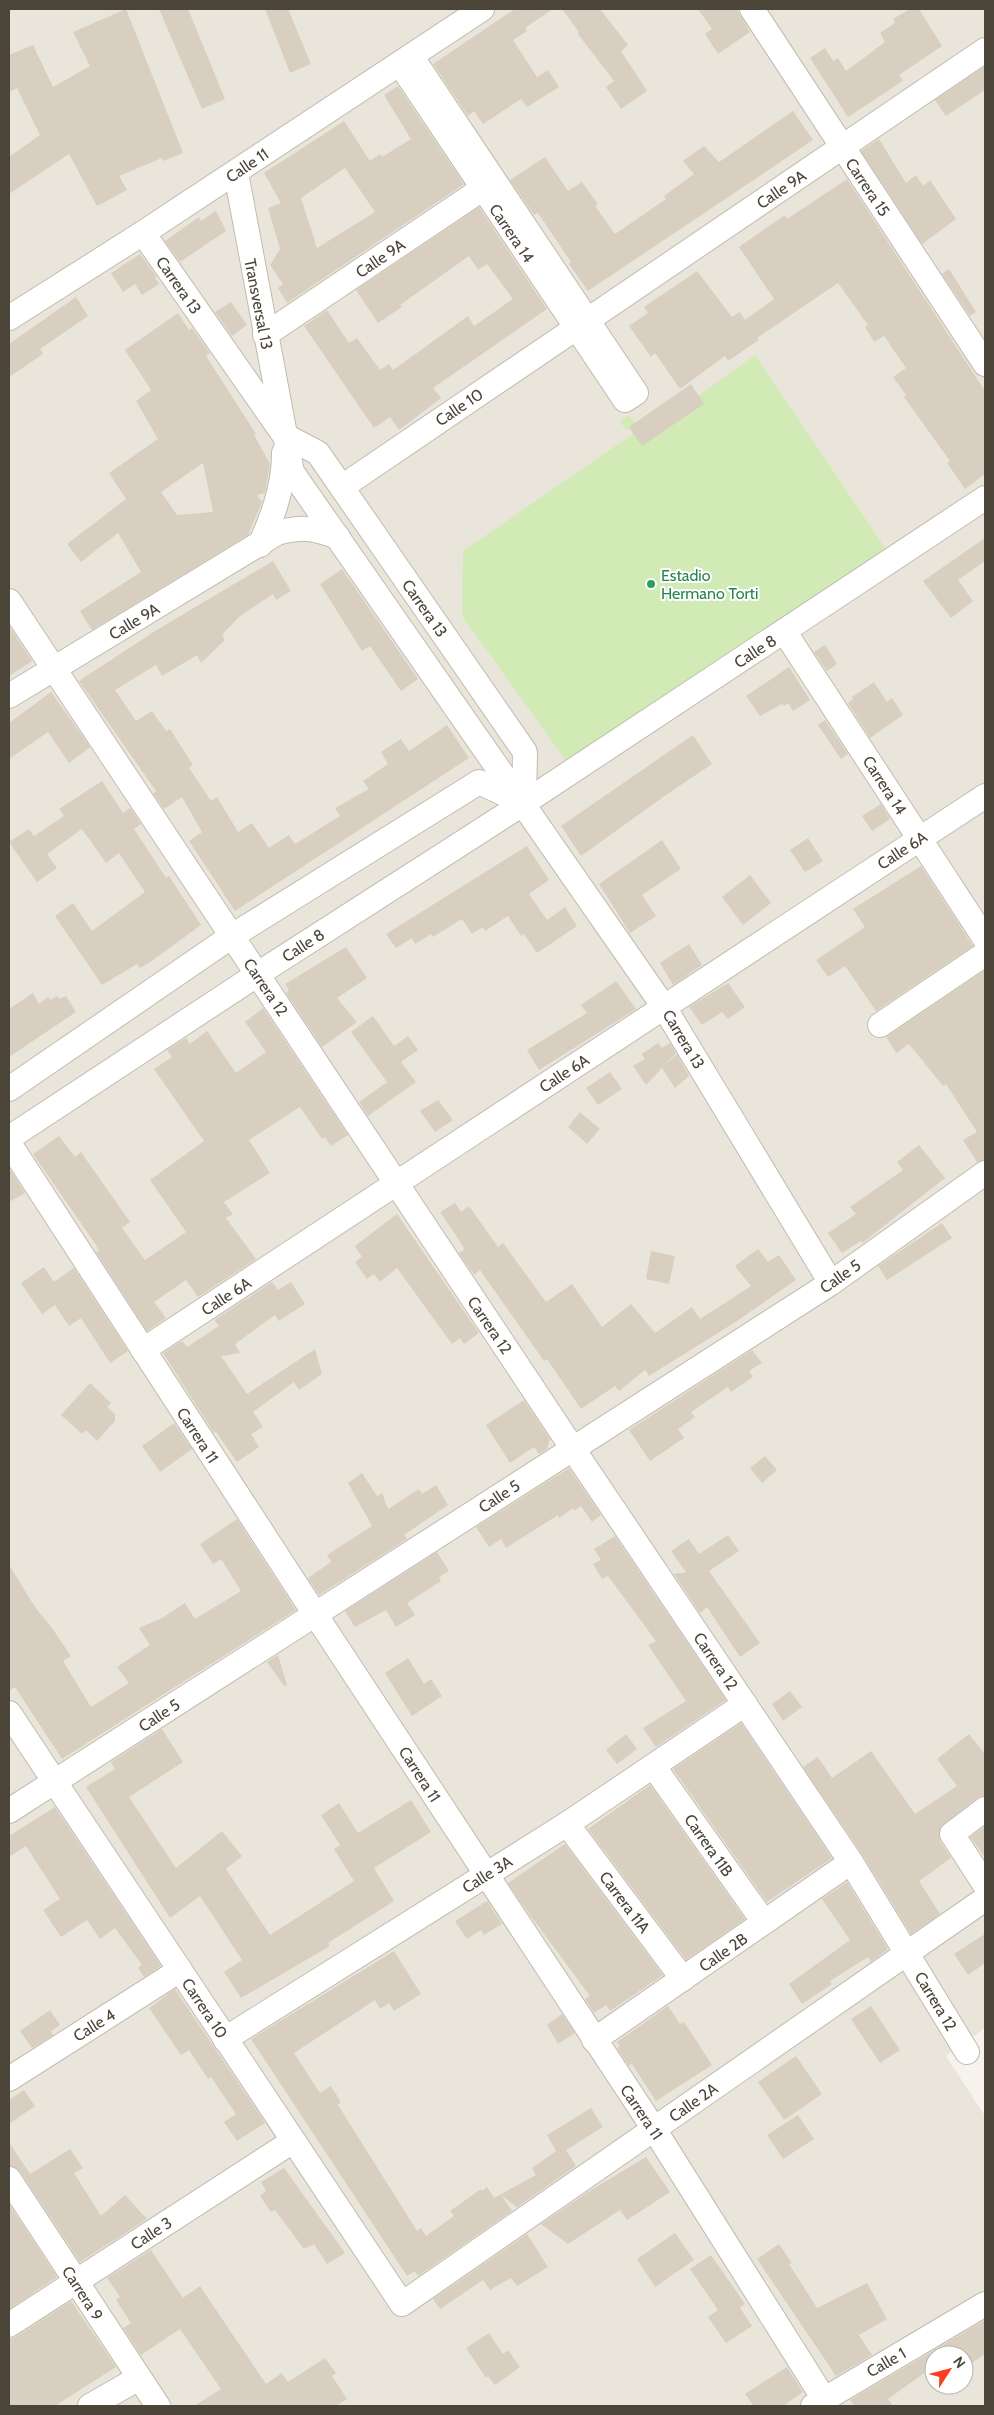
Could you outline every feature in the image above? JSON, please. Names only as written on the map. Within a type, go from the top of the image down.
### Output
[{"type":"street","name":"Calle 11","points":[[9,318],[236,173],[482,9]]},
{"type":"street","name":"Carrera 15","points":[[752,9],[985,364]]},
{"type":"street","name":"Calle 9A","points":[[581,323],[985,50]]},
{"type":"street","name":"Carrera 14","points":[[405,60],[581,323],[626,400]]},
{"type":"street","name":"Transversal 13","points":[[236,173],[284,435]]},
{"type":"street","name":"Calle 9A","points":[[265,335],[488,185]]},
{"type":"street","name":"Carrera 13","points":[[143,233],[284,435],[292,472],[524,803],[664,1007],[831,1283]]},
{"type":"street","name":"Calle 10","points":[[342,487],[581,323]]},
{"type":"street","name":"Carrera 13","points":[[284,435],[318,453],[525,752],[524,803]]},
{"type":"street","points":[[260,545],[272,519],[280,492],[284,464],[284,435]]},
{"type":"street","name":"Calle 8","points":[[9,1138],[258,974],[524,803],[985,498]]},
{"type":"street","name":"Calle 9A","points":[[9,696],[278,533],[297,528],[318,530],[338,537]]},
{"type":"street","name":"Carrera 12","points":[[9,600],[396,1183],[851,1862],[967,2052]]},
{"type":"street","name":"Carrera 14","points":[[784,631],[921,838],[985,939]]},
{"type":"street","points":[[9,1089],[232,936],[479,782],[524,803]]},
{"type":"street","name":"Calle 6A","points":[[143,1350],[985,796]]},
{"type":"street","points":[[880,1025],[985,954]]},
{"type":"street","name":"Carrera 11","points":[[9,1143],[314,1614],[654,2129],[820,2404]]},
{"type":"street","name":"Calle 5","points":[[9,1811],[831,1283],[985,1173]]},
{"type":"street","name":"Calle 3A","points":[[225,2038],[567,1824],[745,1704]]},
{"type":"street","name":"Carrera 10","points":[[9,1713],[402,2304]]},
{"type":"street","name":"Carrera 11B","points":[[654,1767],[764,1922]]},
{"type":"street","points":[[985,1809],[952,1834],[985,1885]]},
{"type":"street","name":"Carrera 11A","points":[[567,1824],[683,1980]]},
{"type":"street","name":"Calle 2B","points":[[594,2040],[851,1862]]},
{"type":"street","name":"Calle 2A","points":[[402,2304],[985,1899]]},
{"type":"street","name":"Calle 4","points":[[9,2079],[180,1970]]},
{"type":"street","name":"Calle 3","points":[[9,2325],[293,2141]]},
{"type":"street","name":"Carrera 9","points":[[9,2179],[158,2406]]},
{"type":"street","name":"Calle 1","points":[[820,2404],[985,2304]]},
{"type":"street","points":[[90,2406],[139,2378]]},
{"type":"shaded area","points":[[9,9],[985,9],[985,2028],[946,2056],[985,2116],[985,2406],[9,2406]]},
{"type":"green space","name":"Estadio Hermano Torti","points":[[755,355],[887,551],[572,769],[462,616],[463,551],[633,434],[629,428],[626,430],[620,421],[629,415],[635,423],[698,396]]},
{"type":"building","points":[[126,9],[183,153],[163,161],[162,158],[119,176],[127,190],[97,206],[69,154],[9,194],[9,157],[40,135],[17,88],[9,92],[9,55],[33,45],[53,87],[90,66],[73,32]]},
{"type":"building","points":[[159,9],[188,9],[225,99],[202,109]]},
{"type":"building","points":[[265,9],[288,9],[311,64],[290,73]]},
{"type":"building","points":[[515,9],[553,9],[525,28],[527,31],[513,40],[537,77],[548,70],[559,87],[527,107],[521,99],[483,124],[474,111],[468,116],[433,64]]},
{"type":"building","points":[[562,9],[600,9],[628,45],[621,51],[647,91],[621,109],[606,87],[614,81],[578,34],[579,32]]},
{"type":"building","points":[[698,9],[737,9],[750,32],[718,54],[705,34],[712,29]]},
{"type":"building","points":[[910,9],[919,9],[942,46],[899,75],[903,81],[848,117],[810,58],[825,48],[833,61],[838,58],[846,71],[885,42],[880,33],[895,23],[893,19]]},
{"type":"building","points":[[985,66],[985,90],[946,116],[935,100]]},
{"type":"building","points":[[398,86],[464,184],[287,303],[278,288],[283,284],[270,265],[280,249],[268,208],[281,203],[264,173],[344,121],[370,161],[380,154],[382,157],[411,139],[384,95]],"holes":[[[345,168],[375,212],[317,248],[301,198]]]},
{"type":"building","points":[[793,111],[813,140],[588,291],[538,213],[534,215],[510,180],[545,157],[568,191],[582,182],[598,204],[595,206],[615,234],[666,199],[664,196],[694,174],[683,161],[704,146],[719,162]]},
{"type":"building","points":[[879,139],[906,183],[916,175],[923,186],[930,180],[956,219],[922,244],[861,151]]},
{"type":"building","points":[[847,179],[985,391],[985,474],[965,489],[947,463],[950,461],[904,397],[906,395],[893,377],[906,368],[884,336],[874,342],[865,327],[868,325],[838,283],[757,338],[759,340],[728,361],[725,356],[680,389],[655,353],[651,357],[629,326],[648,313],[644,307],[697,271],[732,317],[740,312],[745,320],[774,299],[739,247],[785,215],[787,219]]},
{"type":"building","points":[[479,207],[547,309],[433,388],[441,398],[399,430],[390,417],[374,428],[304,326],[327,310],[349,343],[357,338],[380,370],[389,364],[393,370],[468,316],[474,326],[513,299],[487,264],[478,270],[469,256],[378,323],[356,290]]},
{"type":"building","points":[[216,211],[226,231],[180,262],[165,241],[199,217],[201,221]]},
{"type":"building","points":[[140,254],[157,277],[155,278],[159,284],[142,295],[135,284],[123,292],[111,273]]},
{"type":"building","points":[[949,269],[976,312],[970,316],[942,274]]},
{"type":"building","points":[[76,297],[88,316],[40,349],[43,354],[9,377],[9,344]]},
{"type":"building","points":[[231,302],[247,325],[232,336],[215,312]]},
{"type":"building","points":[[178,313],[189,330],[192,328],[210,353],[206,356],[256,434],[254,435],[270,464],[265,493],[257,495],[262,502],[248,535],[92,630],[80,611],[141,572],[118,533],[81,562],[67,544],[126,499],[109,473],[158,439],[136,401],[151,390],[125,350]],"holes":[[[203,463],[213,512],[177,515],[161,492]]]},
{"type":"building","points":[[691,384],[704,404],[642,446],[629,427]]},
{"type":"building","points":[[985,538],[985,561],[958,580],[973,601],[951,618],[923,581]]},
{"type":"building","points":[[273,561],[291,591],[276,600],[273,594],[239,617],[222,635],[225,640],[201,663],[197,655],[162,676],[156,665],[115,690],[136,721],[152,711],[166,731],[170,729],[193,765],[189,768],[211,801],[217,797],[238,832],[252,823],[269,848],[289,835],[295,844],[340,816],[335,808],[369,789],[363,781],[388,764],[381,752],[401,739],[409,751],[447,725],[469,758],[235,911],[189,841],[202,832],[182,797],[164,809],[153,793],[156,791],[79,681],[155,631]]},
{"type":"building","points":[[342,569],[418,679],[401,691],[370,646],[362,651],[320,584]]},
{"type":"building","points":[[9,626],[32,661],[9,676]]},
{"type":"building","points":[[825,645],[837,664],[827,671],[814,652]]},
{"type":"building","points":[[789,667],[810,700],[793,711],[788,703],[784,706],[782,704],[760,716],[746,696]]},
{"type":"building","points":[[874,682],[887,702],[892,698],[903,715],[870,738],[848,703],[853,699],[852,697]]},
{"type":"building","points":[[51,692],[90,747],[69,763],[48,732],[9,759],[9,723]]},
{"type":"building","points":[[825,720],[848,754],[841,759],[818,725]]},
{"type":"building","points":[[693,735],[712,764],[581,856],[561,826]]},
{"type":"building","points":[[102,781],[123,813],[130,808],[141,824],[134,829],[166,878],[169,876],[201,925],[149,963],[140,968],[137,964],[102,985],[55,916],[73,903],[92,931],[145,892],[119,853],[106,863],[82,829],[47,854],[57,868],[37,882],[9,842],[29,829],[34,836],[64,816],[59,809]]},
{"type":"building","points":[[881,804],[890,819],[872,831],[862,816]]},
{"type":"building","points":[[808,838],[823,861],[805,872],[790,850]]},
{"type":"building","points":[[662,840],[681,869],[642,895],[656,916],[630,933],[599,884]]},
{"type":"building","points":[[527,846],[549,880],[529,894],[547,920],[565,907],[577,926],[537,953],[524,934],[521,936],[508,916],[485,931],[483,927],[472,934],[462,919],[433,937],[431,934],[415,944],[412,938],[396,948],[386,934]]},
{"type":"building","points":[[921,866],[973,946],[876,1011],[845,966],[828,977],[816,960],[865,927],[853,909]]},
{"type":"building","points":[[750,875],[771,903],[743,925],[722,897]]},
{"type":"building","points":[[689,944],[702,965],[673,985],[660,963]]},
{"type":"building","points":[[346,947],[367,978],[337,998],[357,1022],[322,1047],[286,993],[289,990],[285,984]]},
{"type":"building","points":[[985,970],[985,1160],[977,1162],[963,1140],[977,1132],[946,1084],[943,1086],[909,1044],[896,1053],[886,1037]]},
{"type":"building","points":[[616,981],[636,1009],[539,1070],[527,1050],[587,1013],[581,1005]]},
{"type":"building","points":[[728,983],[745,1007],[728,1019],[722,1012],[702,1025],[689,1007]]},
{"type":"building","points":[[33,993],[39,1004],[48,997],[50,1000],[57,996],[59,999],[66,996],[76,1012],[9,1057],[9,1009]]},
{"type":"building","points":[[263,1008],[348,1135],[331,1146],[325,1137],[322,1139],[300,1107],[249,1140],[270,1173],[224,1202],[233,1214],[226,1218],[256,1259],[198,1297],[186,1280],[154,1302],[166,1318],[147,1331],[96,1252],[99,1251],[96,1245],[33,1154],[59,1136],[75,1157],[81,1152],[130,1222],[122,1228],[145,1260],[186,1232],[150,1180],[204,1141],[154,1069],[172,1057],[167,1050],[186,1038],[190,1044],[207,1031],[236,1073],[266,1052],[245,1022]]},
{"type":"building","points":[[373,1016],[394,1046],[408,1036],[418,1050],[401,1062],[416,1082],[368,1116],[359,1102],[387,1082],[351,1032]]},
{"type":"building","points":[[658,1043],[662,1048],[670,1043],[676,1053],[646,1085],[633,1066],[645,1059],[642,1054]]},
{"type":"building","points":[[677,1054],[689,1076],[675,1088],[662,1068]]},
{"type":"building","points":[[610,1072],[622,1089],[598,1105],[586,1088]]},
{"type":"building","points":[[438,1100],[453,1120],[435,1132],[420,1111]]},
{"type":"building","points":[[580,1112],[600,1129],[587,1144],[568,1127]]},
{"type":"building","points":[[919,1145],[945,1178],[862,1243],[861,1241],[842,1253],[828,1233],[856,1214],[850,1207],[903,1170],[897,1162]]},
{"type":"building","points":[[11,1171],[25,1193],[9,1202],[9,1172]]},
{"type":"building","points":[[455,1203],[461,1212],[469,1206],[498,1247],[503,1243],[546,1302],[572,1284],[602,1327],[631,1304],[655,1333],[692,1307],[700,1319],[751,1286],[735,1266],[758,1249],[768,1262],[779,1255],[796,1280],[734,1323],[649,1376],[645,1370],[619,1391],[615,1386],[581,1409],[547,1359],[544,1361],[480,1270],[474,1275],[459,1253],[465,1249],[440,1212]]},
{"type":"building","points":[[397,1214],[479,1333],[464,1344],[460,1338],[452,1344],[397,1268],[380,1282],[374,1274],[367,1279],[355,1262],[362,1257],[355,1246]]},
{"type":"building","points":[[942,1223],[952,1238],[887,1280],[878,1266]]},
{"type":"building","points":[[651,1251],[675,1256],[669,1284],[646,1279]]},
{"type":"building","points":[[44,1267],[54,1282],[74,1268],[128,1351],[110,1363],[81,1318],[69,1326],[55,1305],[42,1314],[21,1283]]},
{"type":"building","points":[[272,1282],[278,1290],[291,1282],[305,1304],[279,1321],[275,1315],[235,1344],[240,1353],[221,1356],[247,1394],[315,1349],[322,1374],[299,1390],[294,1382],[253,1412],[263,1427],[251,1434],[259,1447],[237,1462],[216,1432],[214,1433],[163,1353],[182,1341],[187,1347],[219,1326],[214,1320]]},
{"type":"building","points":[[752,1350],[762,1363],[749,1371],[753,1377],[731,1392],[728,1387],[691,1412],[695,1417],[678,1429],[684,1438],[650,1461],[629,1430]]},
{"type":"building","points":[[90,1383],[111,1403],[107,1407],[115,1414],[115,1421],[97,1441],[86,1430],[82,1434],[61,1415]]},
{"type":"building","points":[[524,1400],[550,1439],[547,1449],[539,1454],[534,1447],[510,1463],[486,1425]]},
{"type":"building","points":[[174,1423],[192,1449],[160,1472],[142,1446]]},
{"type":"building","points":[[765,1456],[777,1470],[762,1483],[750,1468]]},
{"type":"building","points":[[569,1468],[601,1515],[592,1522],[581,1506],[574,1511],[573,1508],[559,1518],[558,1515],[506,1548],[501,1539],[489,1547],[476,1527]]},
{"type":"building","points":[[362,1473],[377,1496],[382,1493],[388,1509],[419,1489],[422,1494],[436,1485],[448,1505],[404,1535],[407,1539],[319,1595],[308,1578],[331,1562],[327,1555],[372,1526],[348,1483]]},
{"type":"building","points":[[237,1519],[296,1610],[62,1759],[15,1687],[9,1691],[9,1565],[35,1607],[71,1656],[63,1661],[91,1707],[129,1683],[117,1667],[150,1645],[139,1628],[162,1618],[185,1603],[195,1619],[241,1591],[221,1559],[213,1564],[200,1544]]},
{"type":"building","points":[[728,1535],[739,1551],[709,1571],[760,1643],[740,1657],[707,1607],[700,1613],[674,1574],[686,1572],[671,1551],[689,1539],[699,1554]]},
{"type":"building","points":[[615,1536],[726,1700],[656,1747],[643,1728],[686,1701],[648,1645],[656,1641],[608,1576],[602,1579],[593,1564],[601,1560],[594,1549]]},
{"type":"building","points":[[437,1552],[449,1571],[439,1577],[441,1581],[407,1603],[415,1615],[396,1627],[386,1610],[355,1627],[345,1611]]},
{"type":"building","points":[[278,1655],[287,1685],[284,1686],[267,1662]]},
{"type":"building","points":[[408,1658],[424,1684],[431,1679],[442,1696],[412,1716],[385,1673]]},
{"type":"building","points":[[790,1691],[802,1707],[783,1721],[772,1704]]},
{"type":"building","points":[[741,1723],[832,1858],[767,1902],[673,1769]]},
{"type":"building","points":[[162,1729],[183,1762],[129,1797],[176,1868],[222,1831],[242,1856],[226,1869],[270,1935],[354,1881],[334,1849],[340,1845],[321,1815],[339,1803],[358,1833],[411,1800],[431,1832],[374,1868],[394,1901],[328,1943],[330,1946],[241,1998],[224,1972],[242,1960],[200,1896],[170,1918],[86,1787],[115,1769],[111,1762]]},
{"type":"building","points":[[626,1734],[637,1749],[617,1764],[606,1750]]},
{"type":"building","points":[[969,1734],[985,1754],[985,1796],[977,1798],[940,1828],[940,1841],[951,1858],[919,1881],[940,1914],[911,1934],[862,1854],[803,1767],[818,1757],[832,1778],[871,1751],[915,1814],[957,1786],[937,1759]]},
{"type":"building","points":[[650,1785],[745,1919],[686,1960],[588,1829]]},
{"type":"building","points":[[55,1807],[161,1966],[144,1977],[138,1968],[142,1965],[115,1928],[100,1939],[87,1920],[61,1937],[43,1910],[60,1899],[26,1846],[9,1857],[9,1836]]},
{"type":"building","points":[[985,1826],[985,1857],[970,1837]]},
{"type":"building","points":[[565,1844],[663,1975],[610,2011],[606,2005],[594,2013],[585,1999],[590,1996],[508,1883]]},
{"type":"building","points":[[847,1882],[888,1949],[871,1962],[868,1957],[830,1981],[832,1984],[802,2004],[789,1984],[850,1940],[822,1899]]},
{"type":"building","points":[[487,1901],[502,1924],[484,1935],[481,1930],[467,1939],[455,1921]]},
{"type":"building","points":[[985,1934],[985,1963],[968,1975],[954,1954]]},
{"type":"building","points":[[394,1951],[421,1994],[394,2011],[389,2003],[380,2009],[375,2000],[294,2053],[320,2093],[331,2086],[341,2102],[338,2105],[417,2231],[421,2228],[426,2236],[454,2216],[450,2211],[481,2189],[482,2191],[487,2187],[494,2198],[536,2175],[532,2168],[556,2151],[547,2135],[591,2108],[603,2127],[566,2150],[576,2166],[517,2207],[502,2196],[512,2211],[418,2276],[415,2271],[407,2276],[251,2039]]},
{"type":"building","points":[[175,1989],[265,2123],[237,2141],[224,2122],[236,2114],[211,2077],[208,2079],[189,2050],[181,2055],[149,2008]]},
{"type":"building","points":[[668,2006],[680,2024],[684,2022],[712,2065],[656,2101],[632,2064],[629,2066],[617,2048],[620,2046],[617,2042]]},
{"type":"building","points":[[871,2006],[900,2050],[880,2063],[851,2019]]},
{"type":"building","points":[[50,2010],[60,2025],[51,2031],[53,2035],[32,2048],[20,2031]]},
{"type":"building","points":[[562,2014],[575,2033],[558,2044],[547,2025]]},
{"type":"building","points":[[796,2056],[822,2094],[784,2120],[758,2082]]},
{"type":"building","points":[[24,2090],[35,2106],[9,2124],[9,2100]]},
{"type":"building","points":[[798,2115],[814,2139],[783,2159],[767,2135]]},
{"type":"building","points":[[9,2142],[30,2174],[70,2149],[83,2168],[74,2173],[101,2216],[125,2195],[147,2219],[80,2262],[20,2171],[9,2165]]},
{"type":"building","points":[[646,2157],[670,2192],[627,2220],[620,2210],[568,2244],[541,2224],[591,2190]]},
{"type":"building","points":[[284,2168],[345,2253],[327,2264],[314,2244],[304,2249],[275,2210],[271,2212],[260,2196],[266,2191],[261,2182]]},
{"type":"building","points":[[9,2204],[57,2277],[9,2309]]},
{"type":"building","points":[[675,2233],[694,2260],[655,2287],[637,2259]]},
{"type":"building","points":[[527,2234],[548,2267],[517,2286],[511,2278],[490,2290],[483,2280],[440,2309],[433,2299]]},
{"type":"building","points":[[779,2244],[792,2263],[789,2264],[817,2308],[867,2283],[887,2319],[859,2335],[872,2355],[836,2376],[757,2259]]},
{"type":"building","points":[[151,2250],[183,2298],[200,2286],[266,2384],[282,2373],[288,2382],[325,2358],[336,2373],[332,2376],[347,2399],[336,2406],[194,2406],[221,2389],[180,2329],[141,2355],[123,2328],[131,2323],[116,2300],[120,2297],[107,2278]]},
{"type":"building","points":[[711,2255],[745,2304],[740,2308],[752,2326],[726,2343],[708,2317],[718,2310],[690,2269]]},
{"type":"building","points":[[71,2301],[116,2367],[55,2406],[9,2406],[9,2339],[16,2337]]},
{"type":"building","points":[[985,2320],[985,2354],[974,2362],[974,2345],[943,2345]]},
{"type":"building","points":[[489,2333],[503,2354],[508,2350],[520,2367],[495,2385],[488,2376],[486,2378],[466,2348]]},
{"type":"building","points":[[924,2356],[924,2373],[888,2399],[893,2406],[855,2406],[850,2400]]},
{"type":"building","points":[[787,2367],[803,2392],[783,2406],[754,2406],[745,2394]]},
{"type":"place","name":"Estadio Hermano Torti","points":[[651,584]]}]
